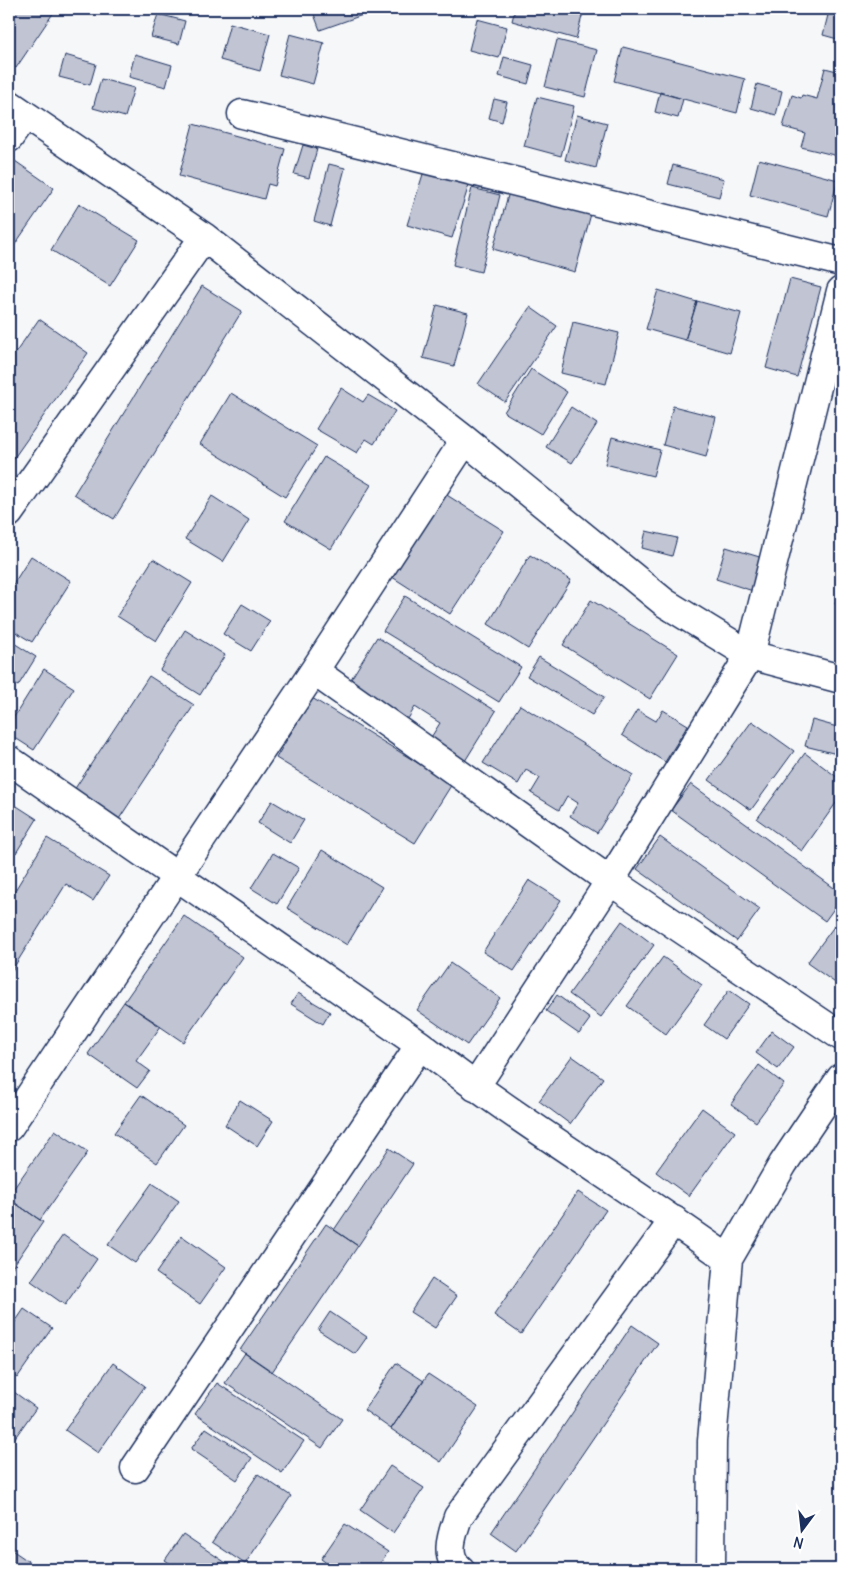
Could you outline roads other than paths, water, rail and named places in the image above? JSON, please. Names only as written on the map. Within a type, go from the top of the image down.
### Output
[{"type":"street","points":[[9,138],[17,110],[204,237],[465,440],[665,603],[750,655],[841,680]]},
{"type":"street","points":[[242,114],[841,262]]},
{"type":"street","points":[[9,513],[204,237]]},
{"type":"street","points":[[475,1087],[610,881],[750,655],[841,291]]},
{"type":"street","points":[[9,1127],[175,876],[314,671],[465,440]]},
{"type":"street","points":[[314,671],[610,881],[841,1036]]},
{"type":"street","points":[[9,760],[420,1045],[475,1087],[674,1220],[728,1259]]},
{"type":"street","points":[[135,1468],[420,1045]]},
{"type":"street","points":[[711,1569],[712,1441],[728,1259],[783,1164],[841,1078]]},
{"type":"street","points":[[460,1569],[456,1566],[449,1545],[458,1517],[674,1220]]}]
